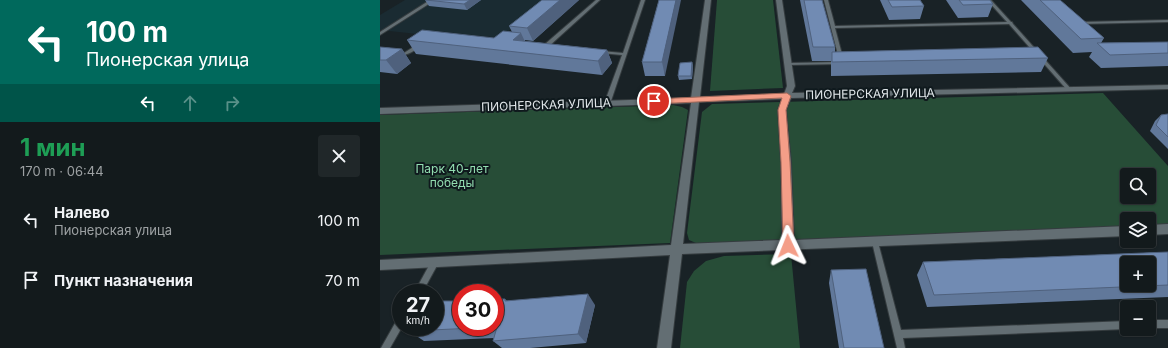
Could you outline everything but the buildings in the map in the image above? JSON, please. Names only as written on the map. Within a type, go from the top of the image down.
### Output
[{"type":"street","points":[[664,348],[708,0]]},
{"type":"street","points":[[779,0],[791,86],[782,110],[786,162],[788,246]]},
{"type":"street","name":"ПИОНЕРСКАЯ УЛИЦА","points":[[380,110],[607,104],[787,96],[1168,87]]},
{"type":"street","points":[[1156,230],[1168,229]]},
{"type":"street","points":[[380,265],[676,250],[1120,231]]},
{"type":"lane","points":[[380,34],[433,0]]},
{"type":"lane","points":[[546,46],[598,0]]},
{"type":"lane","points":[[607,104],[643,0]]},
{"type":"lane","points":[[788,64],[842,62],[826,0]]},
{"type":"lane","points":[[989,0],[1070,90]]},
{"type":"lane","points":[[1078,28],[1072,23],[1168,21]]},
{"type":"lane","points":[[833,27],[1011,23]]},
{"type":"lane","points":[[393,53],[406,54],[424,42]]},
{"type":"lane","points":[[538,45],[554,47]]},
{"type":"lane","points":[[594,51],[625,54]]},
{"type":"lane","points":[[1031,54],[1039,54]]},
{"type":"lane","points":[[875,242],[901,348]]},
{"type":"lane","points":[[423,284],[435,262]]},
{"type":"lane","points":[[1156,324],[1168,324]]},
{"type":"lane","points":[[897,334],[1120,325]]},
{"type":"lane","points":[[386,348],[393,336]]},
{"type":"shaded area","points":[[405,0],[546,0],[500,38],[435,31],[427,35],[380,30],[380,15]]},
{"type":"green space","points":[[717,0],[773,0],[783,88],[710,91]]},
{"type":"green space","points":[[1103,93],[1168,166],[1168,225],[1156,226],[1156,212],[1120,212],[1120,227],[711,245],[696,243],[689,240],[687,233],[702,112],[712,104]]},
{"type":"green space","name":"Парк 40-лет победы","points":[[673,105],[688,110],[670,243],[380,255],[380,115]]},
{"type":"green space","points":[[791,254],[800,348],[680,348],[687,282],[694,271],[706,261],[724,256]]},
{"type":"route","points":[[654,101],[787,96],[782,110],[786,162],[788,246]]}]
